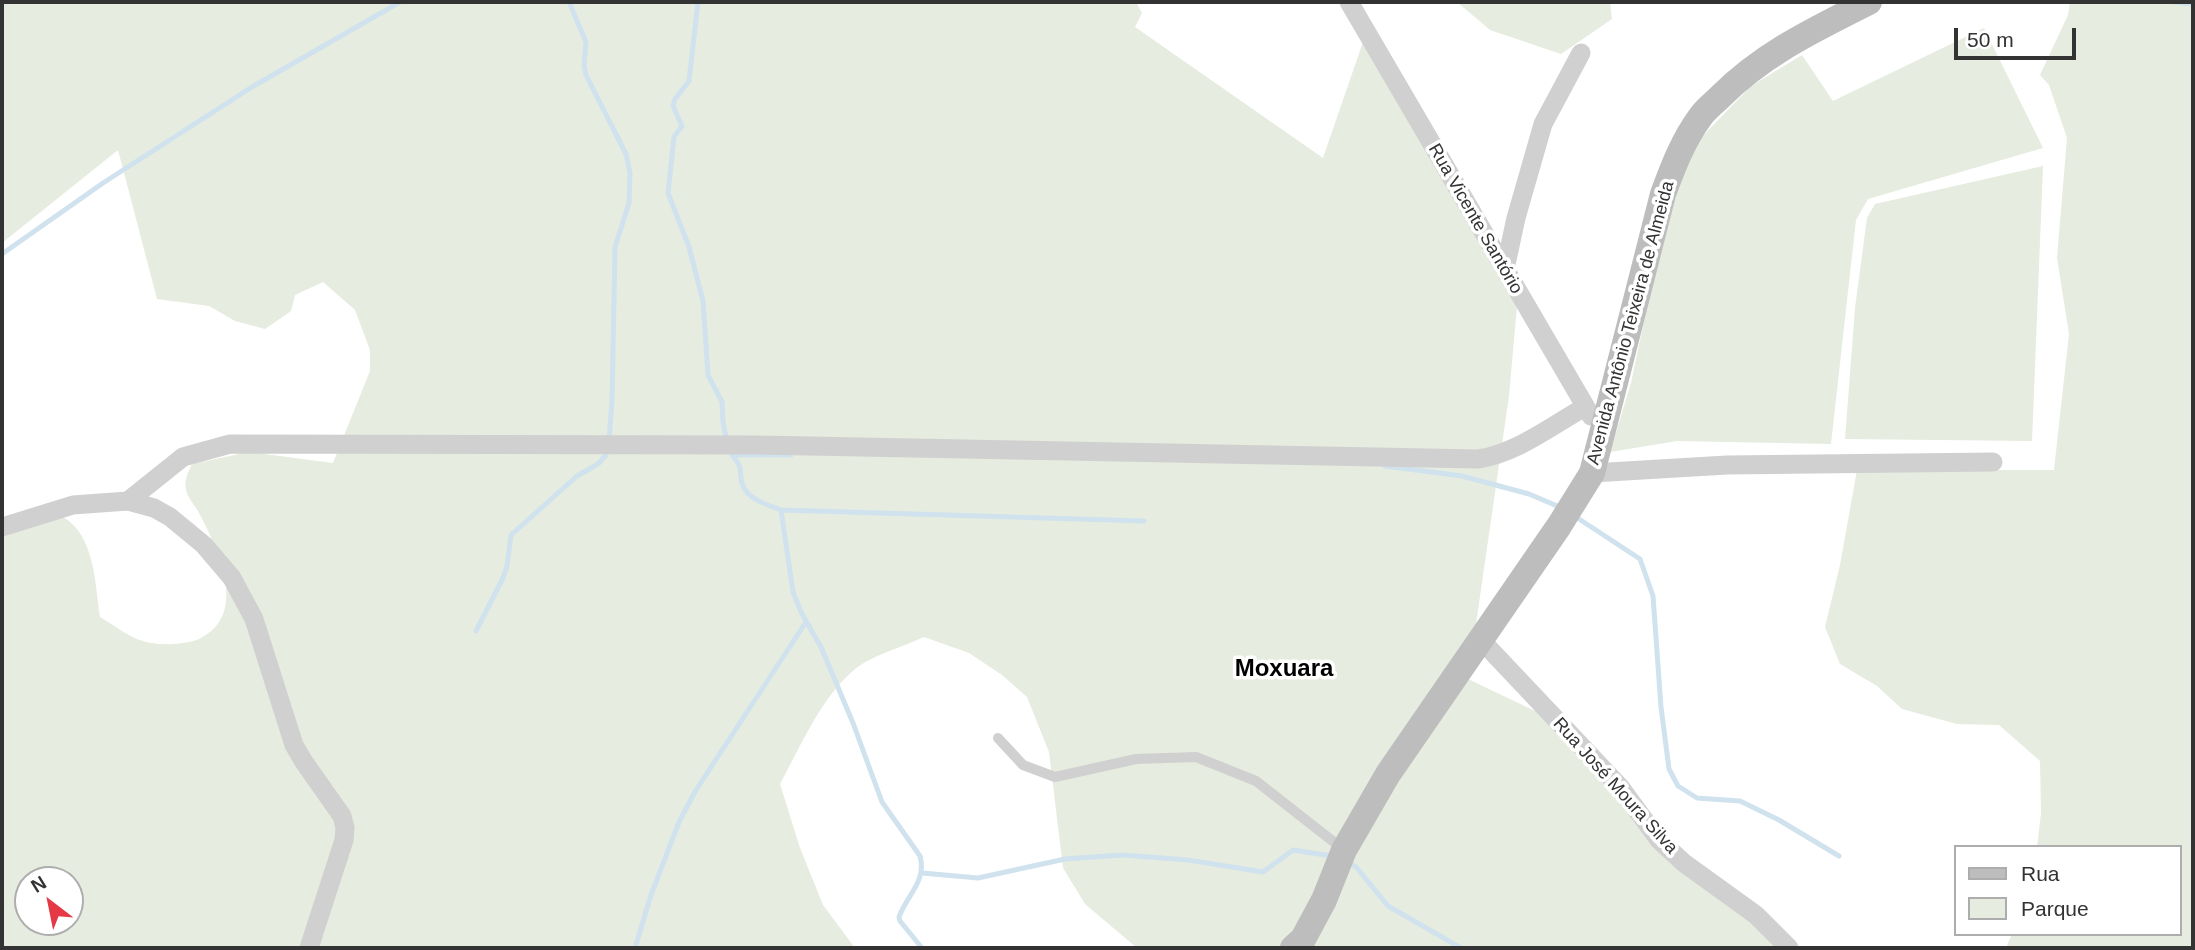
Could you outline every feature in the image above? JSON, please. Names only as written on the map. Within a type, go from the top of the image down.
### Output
[{"type":"street","name":"Rua Vicente Santório","points":[[1349,2],[1602,435]]},
{"type":"street","name":"Avenida Antônio Teixeira de Almeida","points":[[1293,948],[1303,939],[1324,900],[1344,850],[1388,774],[1559,526],[1592,473],[1663,194],[1677,155],[1689,135],[1701,116],[1736,81],[1767,56],[1868,2]]},
{"type":"street","points":[[1505,269],[1516,218],[1543,124],[1581,53]]},
{"type":"street","points":[[128,501],[183,457],[230,444],[758,445],[1478,458],[1496,456],[1512,449],[1585,407]]},
{"type":"street","points":[[1592,473],[1727,465],[1993,462]]},
{"type":"street","points":[[2,527],[73,505],[128,501],[154,508],[170,517],[204,545],[232,578],[254,619],[294,745],[342,816],[345,828],[344,840],[309,948]]},
{"type":"street","name":"Rua José Moura Silva","points":[[1481,640],[1621,788],[1659,840],[1684,863],[1756,915],[1790,948]]},
{"type":"lane","points":[[998,738],[1023,765],[1055,777],[1136,759],[1196,757],[1256,781],[1344,850]]},
{"type":"green space","points":[[2,2],[1136,2],[1142,13],[1135,27],[1323,158],[1364,39],[1517,306],[1509,396],[1468,679],[1552,719],[1779,948],[1137,948],[1085,904],[1063,868],[1049,752],[1027,697],[1002,675],[969,653],[924,637],[866,662],[846,677],[814,720],[780,784],[800,848],[823,905],[855,948],[2,948],[2,533],[63,517],[74,525],[87,548],[95,576],[100,617],[132,637],[149,643],[181,643],[201,638],[215,627],[224,613],[226,597],[221,562],[186,490],[186,480],[192,464],[249,452],[333,463],[370,371],[370,350],[355,310],[323,282],[295,295],[291,311],[265,329],[235,321],[209,306],[157,299],[118,150],[2,243]]},
{"type":"green space","points":[[1457,2],[1610,2],[1612,19],[1561,54],[1490,30]]},
{"type":"green space","points":[[2070,2],[2193,2],[2193,948],[2006,948],[2011,936],[2181,936],[2181,845],[2037,845],[2041,813],[2040,761],[1999,725],[1957,724],[1902,709],[1877,686],[1840,664],[1825,627],[1840,565],[1857,470],[2054,470],[2069,334],[2057,258],[2067,138],[2049,85],[2040,75],[2068,15]]},
{"type":"green space","points":[[1984,28],[2043,148],[1868,199],[1856,220],[1831,444],[1677,441],[1610,452],[1631,383],[1669,202],[1695,144],[1751,86],[1802,55],[1833,101]]},
{"type":"green space","points":[[2043,166],[2032,441],[1845,439],[1855,308],[1867,218],[1875,204]]},
{"type":"waterway","points":[[2,254],[103,183],[252,87],[400,2]]},
{"type":"waterway","points":[[476,631],[503,578],[511,535],[577,476],[598,464],[606,455],[609,440],[615,247],[629,203],[630,173],[626,154],[586,75],[586,42],[569,2]]},
{"type":"waterway","points":[[698,2],[689,81],[673,106],[682,126],[674,137],[668,193],[689,247],[703,301],[708,375],[722,402],[727,442]]},
{"type":"waterway","points":[[2174,2],[2193,4]]},
{"type":"waterway","points":[[732,455],[791,455]]},
{"type":"waterway","points":[[732,455],[739,465],[741,481],[746,491],[759,501],[781,510],[1144,521]]},
{"type":"waterway","points":[[1385,466],[1462,476],[1529,494],[1562,508]]},
{"type":"waterway","points":[[781,510],[793,592],[801,612],[821,647],[882,802],[920,856],[919,880],[899,917],[922,948]]},
{"type":"waterway","points":[[1573,515],[1640,559],[1653,596],[1661,707],[1669,769],[1678,786],[1697,798],[1740,801],[1779,820],[1839,856]]},
{"type":"waterway","points":[[635,948],[651,895],[679,822],[696,790],[806,622]]},
{"type":"waterway","points":[[922,873],[978,878],[1065,859],[1122,855],[1188,860],[1263,872],[1293,850],[1332,856]]},
{"type":"waterway","points":[[1348,862],[1356,867],[1388,906],[1461,948]]},
{"type":"district","name":"Moxuara","points":[[1284,669]]}]
